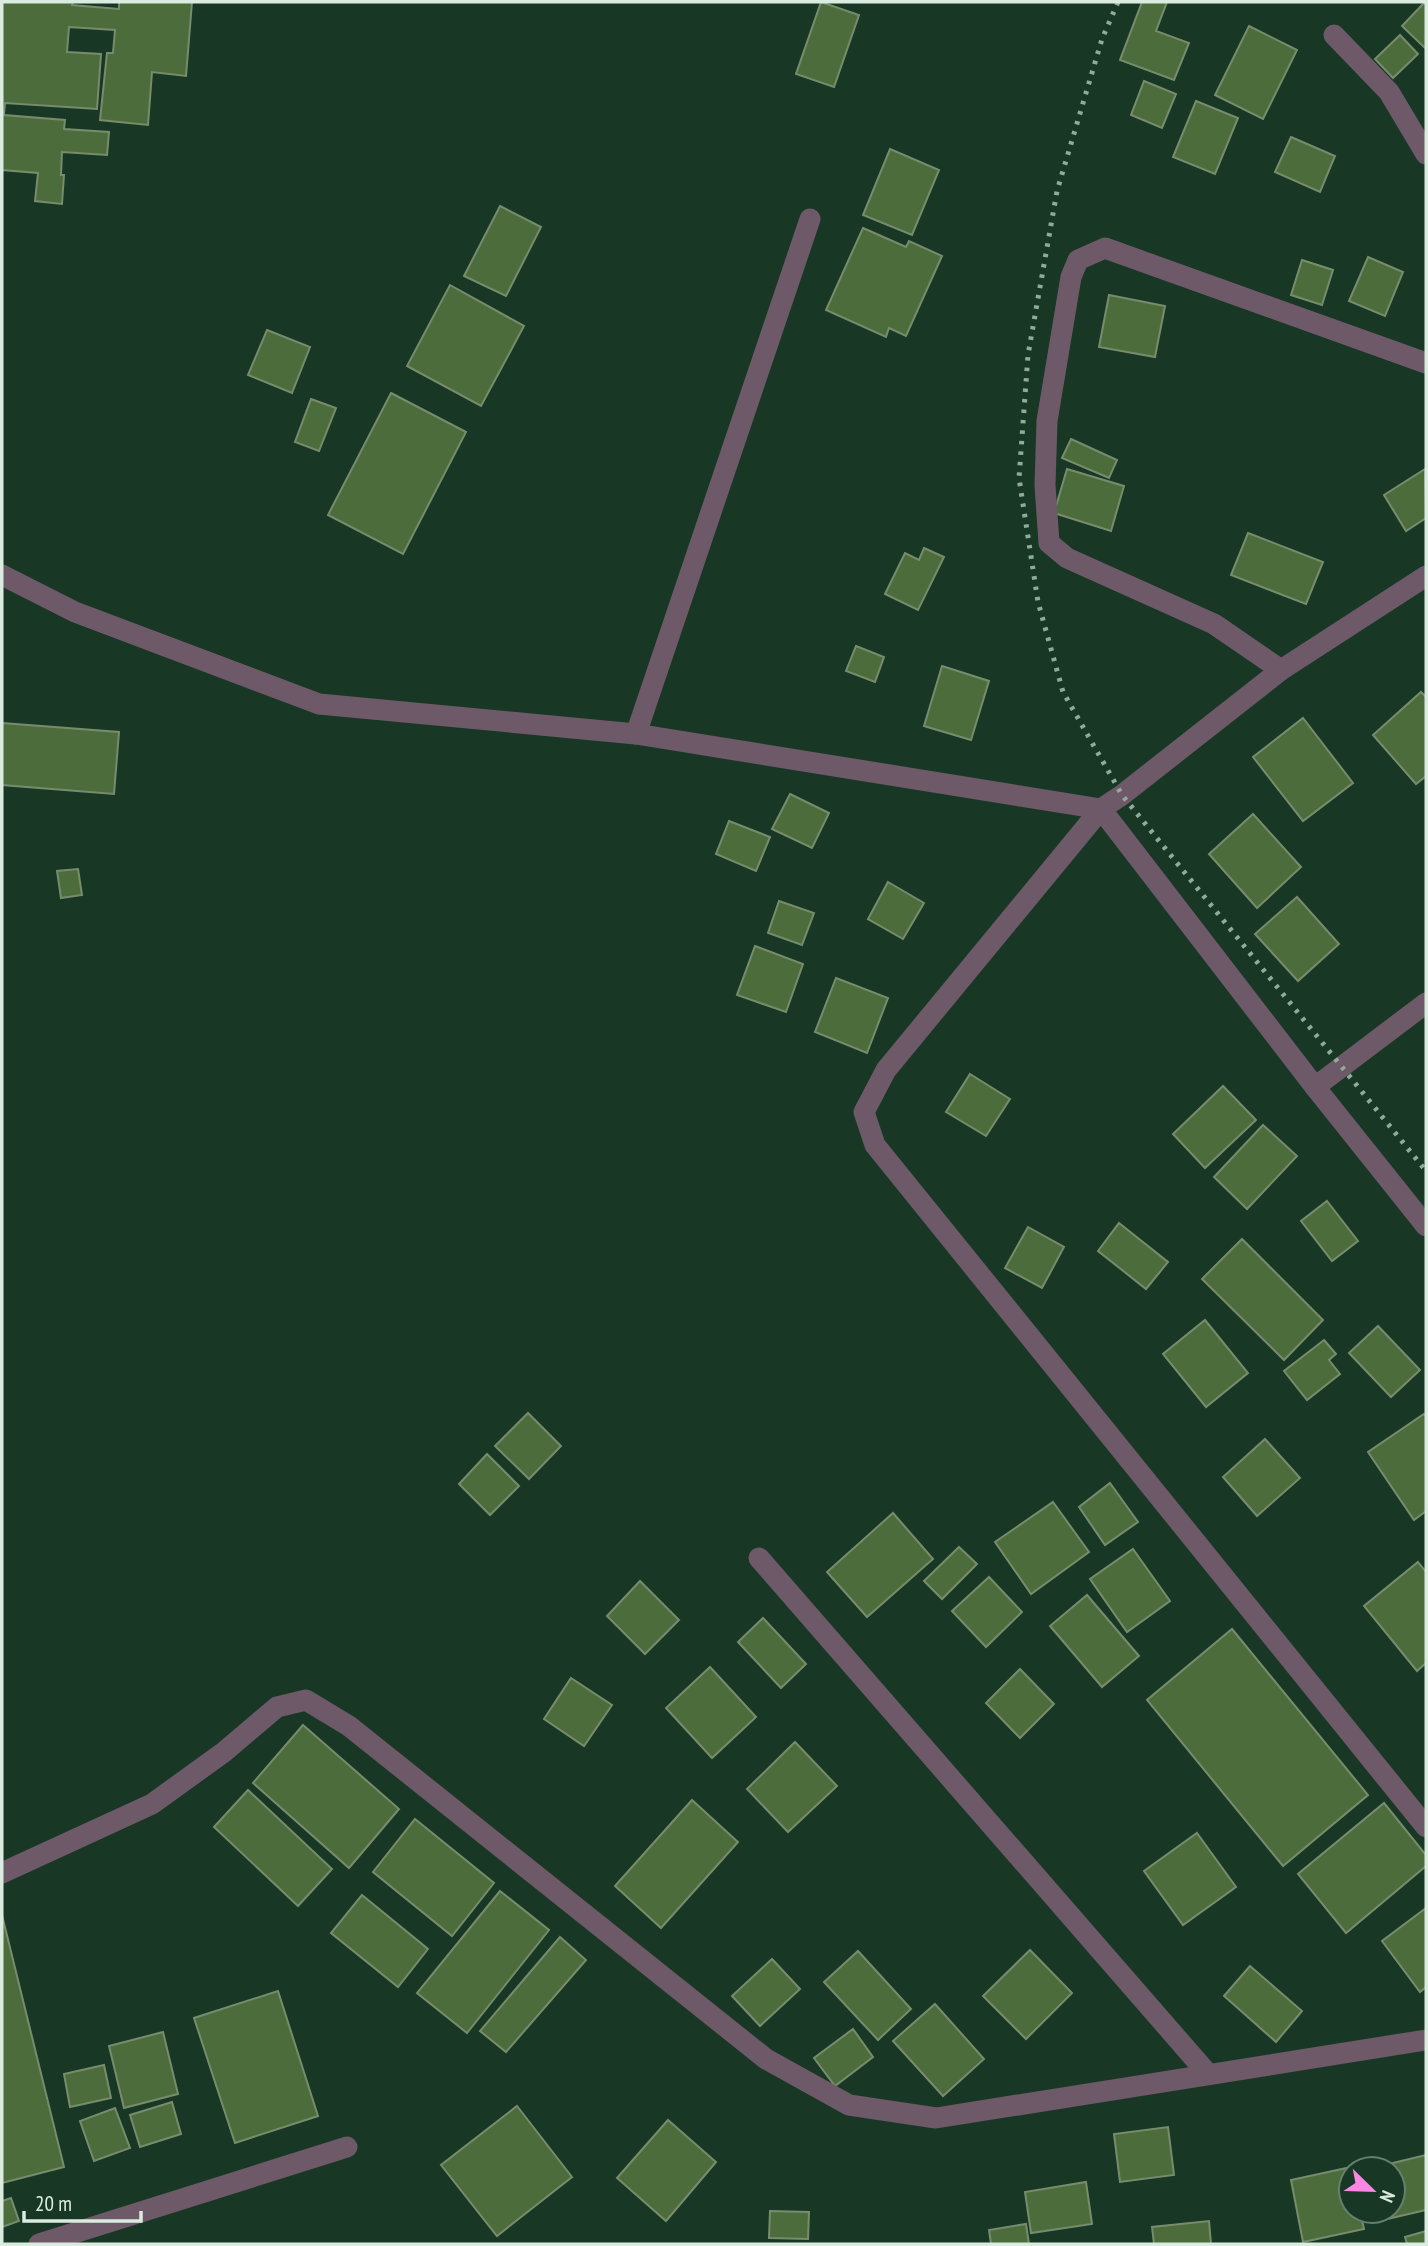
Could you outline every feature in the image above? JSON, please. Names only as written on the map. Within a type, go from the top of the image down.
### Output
[{"type":"street","points":[[1334,35],[1389,92],[1426,154]]},
{"type":"street","points":[[636,734],[810,219]]},
{"type":"street","points":[[1281,670],[1214,624],[1068,558],[1049,543],[1045,485],[1047,421],[1071,277],[1078,260],[1105,248],[1426,363]]},
{"type":"street","points":[[2,575],[75,612],[318,704],[636,734],[1101,809],[1315,1087],[1426,1226]]},
{"type":"street","points":[[1426,576],[1281,670],[1101,809],[886,1070],[864,1112],[875,1145],[1426,1827]]},
{"type":"street","points":[[1315,1087],[1426,1003]]},
{"type":"street","points":[[759,1558],[1208,2074]]},
{"type":"street","points":[[2,1873],[152,1804],[224,1752],[277,1707],[306,1700],[349,1726],[766,2059],[849,2105],[936,2118],[1426,2040]]},
{"type":"street","points":[[39,2244],[347,2147]]},
{"type":"building","points":[[2,2],[73,2],[72,5],[119,9],[119,2],[192,2],[186,76],[152,72],[148,125],[100,120],[107,53],[113,53],[115,30],[69,27],[67,52],[101,54],[97,109],[5,103],[4,115],[65,120],[64,129],[109,132],[107,155],[62,152],[62,204],[35,201],[38,173],[2,170]]},
{"type":"building","points":[[821,2],[859,15],[834,87],[796,74]]},
{"type":"building","points":[[1142,2],[1167,2],[1156,31],[1189,43],[1174,80],[1120,60]]},
{"type":"building","points":[[1424,3],[1426,5],[1426,49],[1402,26]]},
{"type":"building","points":[[1249,26],[1297,50],[1263,119],[1215,95]]},
{"type":"building","points":[[1400,35],[1418,54],[1393,78],[1375,59]]},
{"type":"building","points":[[1144,81],[1176,94],[1162,128],[1131,115]]},
{"type":"building","points":[[1196,101],[1238,118],[1215,174],[1173,157]]},
{"type":"building","points":[[1291,137],[1335,156],[1320,192],[1275,172]]},
{"type":"building","points":[[890,149],[939,170],[912,235],[863,215]]},
{"type":"building","points":[[500,206],[541,227],[506,296],[464,276]]},
{"type":"building","points":[[863,228],[906,247],[909,241],[942,256],[906,336],[889,328],[886,337],[826,310]]},
{"type":"building","points":[[1368,257],[1403,272],[1385,316],[1349,301]]},
{"type":"building","points":[[1302,260],[1333,270],[1322,305],[1291,295]]},
{"type":"building","points":[[450,285],[524,326],[481,406],[407,366]]},
{"type":"building","points":[[1109,295],[1165,306],[1155,357],[1099,347]]},
{"type":"building","points":[[267,330],[310,347],[292,393],[248,375]]},
{"type":"building","points":[[391,393],[466,432],[403,554],[328,515]]},
{"type":"building","points":[[311,399],[336,408],[319,451],[295,442]]},
{"type":"building","points":[[1071,439],[1117,460],[1109,478],[1062,458]]},
{"type":"building","points":[[1067,469],[1124,486],[1111,531],[1054,513]]},
{"type":"building","points":[[1425,469],[1426,518],[1406,531],[1384,495]]},
{"type":"building","points":[[1248,533],[1323,562],[1306,604],[1231,575]]},
{"type":"building","points":[[924,548],[944,557],[918,610],[885,594],[905,553],[919,560]]},
{"type":"building","points":[[856,646],[884,657],[875,682],[846,671]]},
{"type":"building","points":[[942,666],[989,681],[971,740],[924,726]]},
{"type":"building","points":[[1421,692],[1426,697],[1426,776],[1416,784],[1373,735]]},
{"type":"building","points":[[1303,718],[1353,783],[1303,821],[1253,757]]},
{"type":"building","points":[[2,723],[119,732],[114,794],[2,785]]},
{"type":"building","points":[[790,794],[829,813],[812,848],[772,829]]},
{"type":"building","points":[[1253,814],[1301,867],[1257,908],[1209,854]]},
{"type":"building","points":[[729,821],[770,837],[756,871],[716,854]]},
{"type":"building","points":[[78,869],[82,895],[61,898],[57,871]]},
{"type":"building","points":[[888,882],[924,903],[903,939],[868,919]]},
{"type":"building","points":[[1297,897],[1339,944],[1298,981],[1255,934]]},
{"type":"building","points":[[779,901],[814,913],[802,945],[768,933]]},
{"type":"building","points":[[755,946],[803,964],[786,1012],[737,995]]},
{"type":"building","points":[[836,978],[888,998],[867,1053],[815,1032]]},
{"type":"building","points":[[970,1074],[1010,1099],[986,1136],[946,1112]]},
{"type":"building","points":[[1223,1086],[1256,1120],[1205,1168],[1173,1134]]},
{"type":"building","points":[[1263,1125],[1297,1156],[1247,1209],[1214,1177]]},
{"type":"building","points":[[1327,1201],[1358,1241],[1332,1261],[1301,1221]]},
{"type":"building","points":[[1119,1223],[1168,1262],[1146,1289],[1098,1251]]},
{"type":"building","points":[[1028,1227],[1064,1247],[1042,1288],[1005,1268]]},
{"type":"building","points":[[1242,1239],[1323,1320],[1284,1360],[1202,1279]]},
{"type":"building","points":[[1205,1320],[1248,1373],[1206,1407],[1163,1354]]},
{"type":"building","points":[[1378,1326],[1420,1370],[1391,1397],[1349,1353]]},
{"type":"building","points":[[1324,1340],[1336,1354],[1329,1360],[1340,1374],[1307,1400],[1284,1371]]},
{"type":"building","points":[[528,1413],[561,1446],[529,1479],[495,1446]]},
{"type":"building","points":[[1424,1414],[1426,1511],[1414,1520],[1368,1452]]},
{"type":"building","points":[[1265,1439],[1300,1478],[1257,1516],[1223,1477]]},
{"type":"building","points":[[487,1454],[519,1486],[490,1515],[459,1484]]},
{"type":"building","points":[[1110,1483],[1138,1522],[1105,1545],[1079,1507]]},
{"type":"building","points":[[1053,1502],[1089,1552],[1031,1594],[995,1542]]},
{"type":"building","points":[[893,1513],[933,1559],[867,1617],[827,1572]]},
{"type":"building","points":[[959,1547],[977,1564],[942,1599],[924,1581]]},
{"type":"building","points":[[1133,1549],[1170,1601],[1127,1632],[1090,1579]]},
{"type":"building","points":[[1418,1562],[1426,1572],[1426,1663],[1417,1671],[1364,1606]]},
{"type":"building","points":[[989,1577],[1022,1612],[986,1647],[952,1611]]},
{"type":"building","points":[[640,1581],[679,1620],[645,1654],[607,1616]]},
{"type":"building","points":[[1087,1595],[1139,1656],[1102,1687],[1050,1626]]},
{"type":"building","points":[[763,1618],[806,1664],[781,1688],[738,1642]]},
{"type":"building","points":[[1232,1629],[1368,1795],[1283,1866],[1147,1700]]},
{"type":"building","points":[[710,1667],[756,1717],[712,1758],[666,1708]]},
{"type":"building","points":[[1020,1669],[1054,1704],[1020,1738],[986,1703]]},
{"type":"building","points":[[571,1678],[612,1705],[584,1746],[544,1719]]},
{"type":"building","points":[[303,1725],[399,1809],[349,1868],[253,1783]]},
{"type":"building","points":[[795,1742],[837,1786],[788,1832],[747,1789]]},
{"type":"building","points":[[248,1790],[332,1869],[298,1906],[214,1827]]},
{"type":"building","points":[[692,1800],[738,1842],[661,1928],[615,1886]]},
{"type":"building","points":[[1384,1803],[1426,1855],[1426,1866],[1346,1933],[1298,1874]]},
{"type":"building","points":[[415,1819],[494,1883],[452,1936],[373,1872]]},
{"type":"building","points":[[1197,1833],[1236,1887],[1183,1925],[1144,1871]]},
{"type":"building","points":[[500,1891],[549,1930],[467,2033],[417,1993]]},
{"type":"building","points":[[362,1895],[428,1949],[398,1987],[331,1933]]},
{"type":"building","points":[[1426,1908],[1426,1987],[1420,1992],[1382,1941]]},
{"type":"building","points":[[2,1915],[64,2167],[2,2183]]},
{"type":"building","points":[[560,1937],[586,1960],[506,2052],[480,2031]]},
{"type":"building","points":[[1030,1950],[1072,1993],[1026,2039],[983,1996]]},
{"type":"building","points":[[858,1951],[911,2009],[878,2040],[824,1982]]},
{"type":"building","points":[[772,1959],[800,1989],[760,2026],[732,1996]]},
{"type":"building","points":[[1250,1966],[1302,2011],[1276,2042],[1224,1996]]},
{"type":"building","points":[[278,1991],[318,2116],[235,2143],[194,2018]]},
{"type":"building","points":[[935,2004],[984,2059],[943,2096],[893,2041]]},
{"type":"building","points":[[853,2029],[873,2057],[835,2086],[814,2058]]},
{"type":"building","points":[[163,2032],[178,2094],[124,2108],[109,2046]]},
{"type":"building","points":[[104,2065],[111,2098],[70,2107],[64,2074]]},
{"type":"building","points":[[172,2102],[181,2134],[140,2147],[130,2115]]},
{"type":"building","points":[[517,2106],[572,2177],[497,2236],[441,2165]]},
{"type":"building","points":[[115,2108],[130,2148],[94,2161],[80,2121]]},
{"type":"building","points":[[668,2120],[716,2162],[666,2221],[617,2178]]},
{"type":"building","points":[[1168,2127],[1174,2175],[1120,2182],[1114,2134]]},
{"type":"building","points":[[1426,2155],[1426,2210],[1407,2214],[1407,2160]]},
{"type":"building","points":[[1337,2170],[1337,2225],[1363,2225],[1364,2229],[1303,2242],[1291,2180]]},
{"type":"building","points":[[1086,2182],[1092,2224],[1031,2233],[1025,2192]]},
{"type":"building","points":[[11,2198],[19,2221],[2,2227],[2,2201]]},
{"type":"building","points":[[770,2211],[809,2212],[808,2239],[769,2238]]},
{"type":"building","points":[[1209,2221],[1211,2244],[1154,2244],[1152,2227]]},
{"type":"building","points":[[1026,2224],[1029,2244],[991,2244],[989,2230]]},
{"type":"building","points":[[1426,2231],[1426,2244],[1407,2244],[1405,2237]]},
{"type":"railway","points":[[1118,2],[1102,39],[1057,191],[1028,355],[1019,478],[1038,602],[1063,692],[1122,795],[1426,1171]]}]
